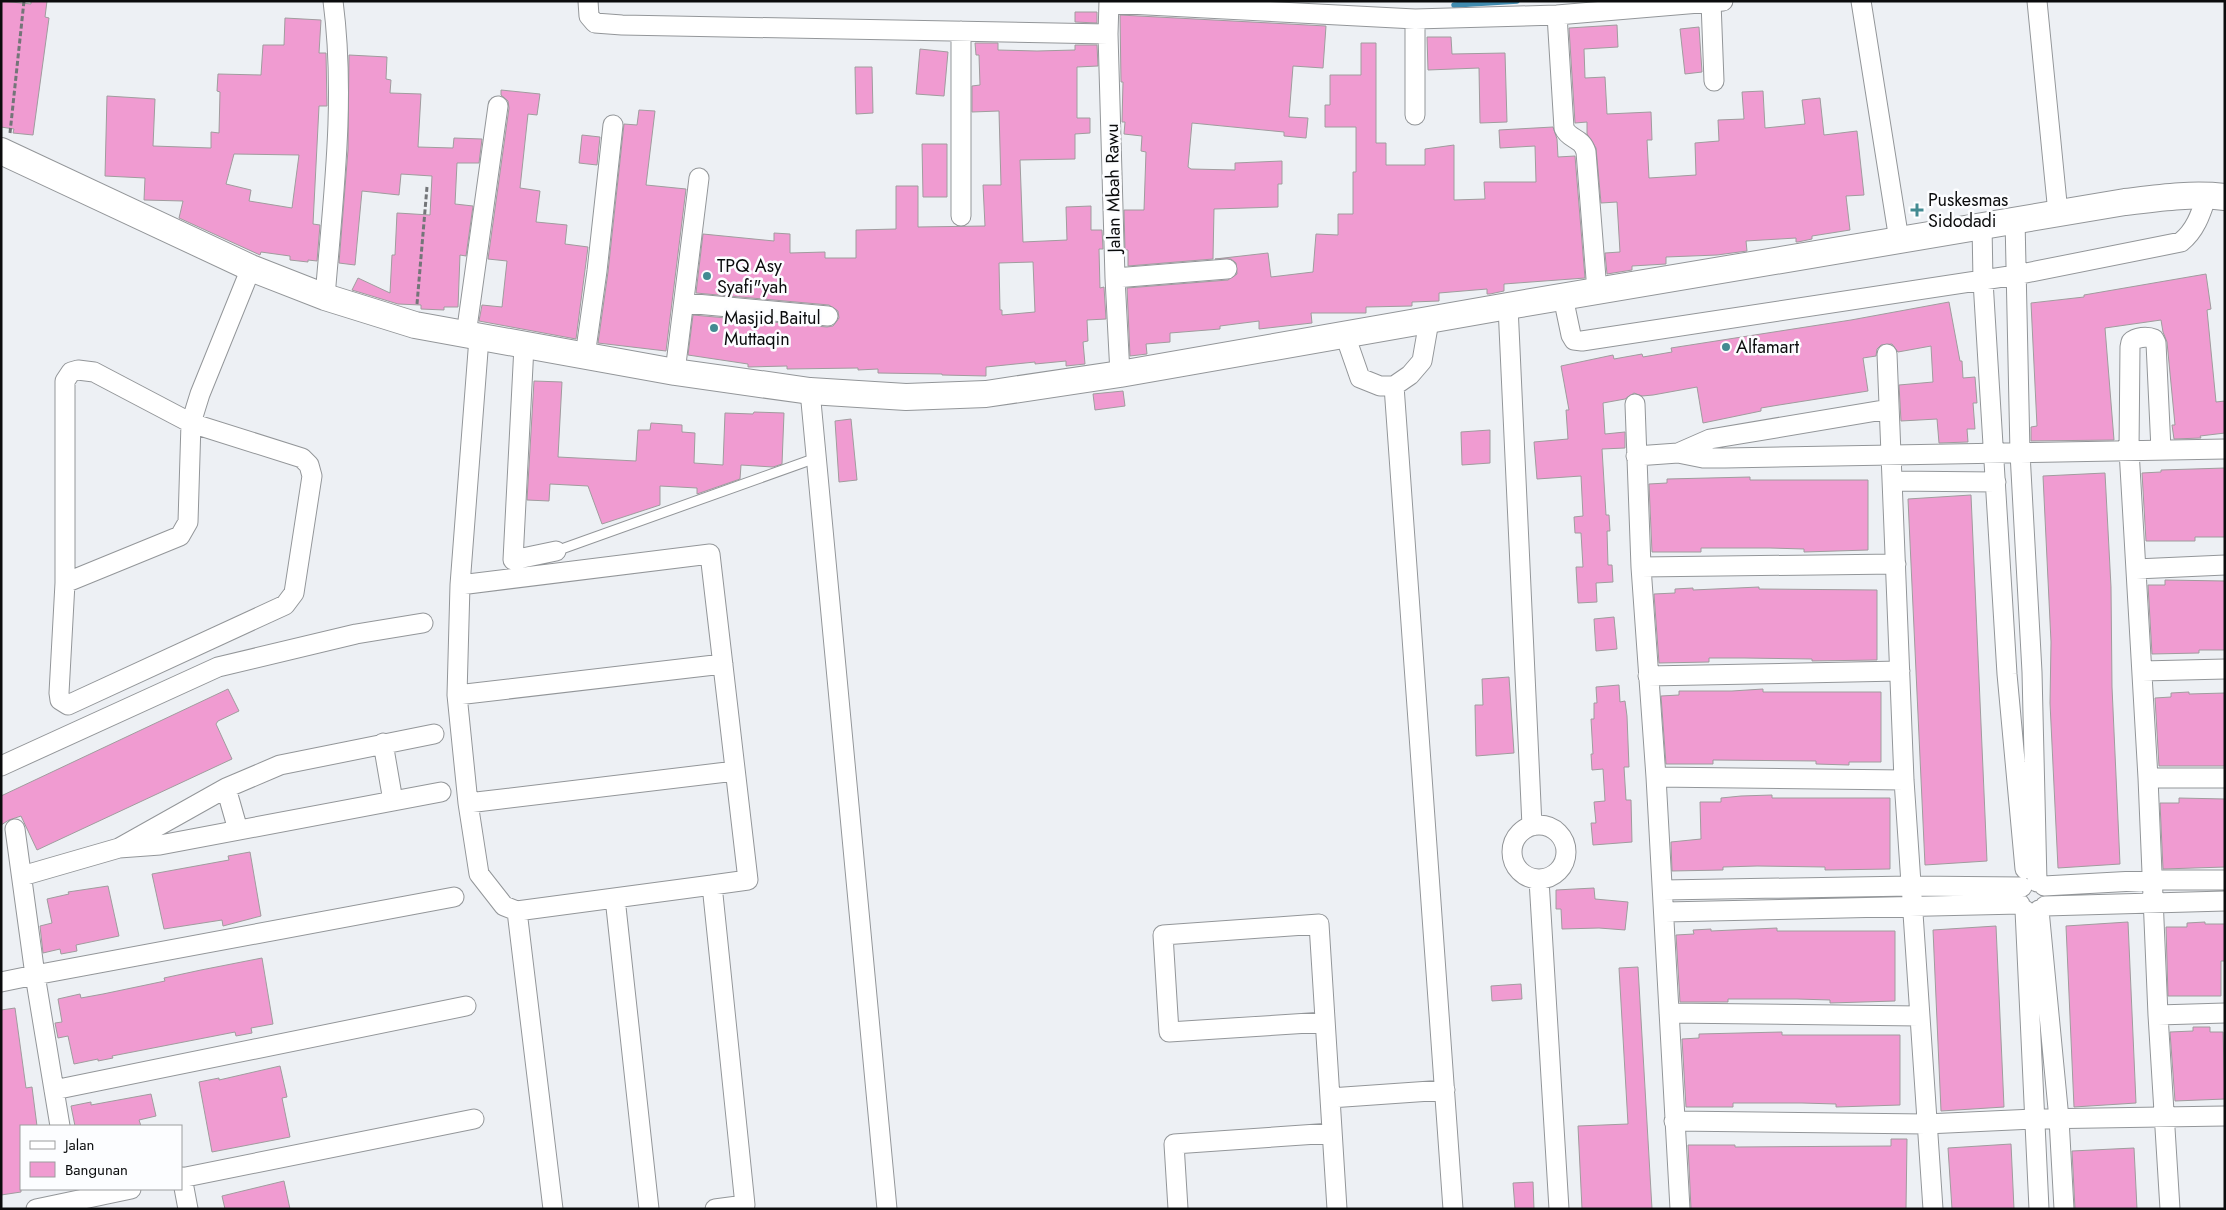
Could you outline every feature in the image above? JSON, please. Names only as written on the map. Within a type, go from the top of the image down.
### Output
[{"type":"street","points":[[325,297],[338,132],[338,44],[333,1]]},
{"type":"street","points":[[588,1],[589,16],[595,23],[961,36],[1108,34]]},
{"type":"street","points":[[1861,1],[1899,240]]},
{"type":"street","points":[[2037,1],[2058,213]]},
{"type":"street","points":[[1109,2],[1415,19],[1556,15],[1717,2],[1714,81]]},
{"type":"street","name":"Jalan Mbah Rawu","points":[[1109,2],[1108,34],[1115,278],[1120,374]]},
{"type":"street","points":[[1556,15],[1564,128],[1567,133],[1581,141],[1586,152],[1597,291]]},
{"type":"street","points":[[1415,19],[1415,115]]},
{"type":"street","points":[[961,36],[961,216]]},
{"type":"street","points":[[460,585],[710,554],[748,880],[517,911],[504,906],[479,874],[468,803],[457,695],[460,585],[472,337],[498,106]]},
{"type":"street","points":[[585,356],[597,271],[613,125]]},
{"type":"street","points":[[5,152],[246,279],[325,297],[415,324],[472,337],[675,372],[810,390],[906,397],[986,394],[1120,374],[2015,219],[2176,196],[2216,196]]},
{"type":"street","points":[[675,372],[700,178]]},
{"type":"street","points":[[1563,296],[1571,335],[1574,340],[1582,341],[1983,281],[2181,242],[2189,236],[2216,196]]},
{"type":"street","points":[[2015,219],[2020,454],[2032,672],[2034,1119],[2039,1209]]},
{"type":"street","points":[[1982,225],[1983,281],[2007,674],[2059,1119],[2064,1209]]},
{"type":"street","points":[[1115,278],[1227,269]]},
{"type":"street","points":[[65,583],[180,536],[188,522],[191,423],[200,394],[246,279]]},
{"type":"street","points":[[685,303],[828,316]]},
{"type":"street","points":[[1508,306],[1532,826]]},
{"type":"street","points":[[1345,336],[1360,378],[1380,386],[1394,386],[1410,375],[1422,361],[1429,321]]},
{"type":"street","points":[[2161,450],[2156,343],[2154,339],[2149,337],[2136,338],[2131,342],[2129,450],[2148,778],[2158,1015],[2170,1209]]},
{"type":"street","points":[[524,346],[513,560],[556,551]]},
{"type":"street","points":[[1887,354],[1904,780],[1933,1209]]},
{"type":"street","points":[[78,370],[94,372],[191,423],[302,458],[309,465],[312,476],[294,593],[285,605],[68,705],[60,700],[59,693],[65,583],[65,381],[71,372],[78,370]]},
{"type":"street","points":[[1394,386],[1453,1209]]},
{"type":"street","points":[[810,390],[887,1209]]},
{"type":"street","points":[[1635,404],[1641,568],[1665,912],[1674,1121],[1680,1209]]},
{"type":"street","points":[[1678,453],[1710,439],[1890,409]]},
{"type":"street","points":[[1636,456],[1678,453],[1703,458],[1725,458],[2225,449]]},
{"type":"street","points":[[1893,481],[1996,482]]},
{"type":"street","points":[[1641,568],[1896,564]]},
{"type":"street","points":[[2136,569],[2225,565]]},
{"type":"street","points":[[1,766],[218,667],[356,634],[423,623]]},
{"type":"street","points":[[457,695],[723,664]]},
{"type":"street","points":[[2142,671],[2225,669]]},
{"type":"street","points":[[1648,676],[1900,670]]},
{"type":"street","points":[[2007,674],[2032,672]]},
{"type":"street","points":[[119,848],[226,788],[280,765],[434,734]]},
{"type":"street","points":[[383,743],[393,801]]},
{"type":"street","points":[[468,803],[735,771]]},
{"type":"street","points":[[1656,777],[1904,780]]},
{"type":"street","points":[[2148,778],[2225,778]]},
{"type":"street","points":[[226,788],[238,830]]},
{"type":"street","points":[[22,876],[119,848],[160,845],[440,792]]},
{"type":"street","points":[[1532,826],[1546,826],[1557,832],[1565,843],[1566,856],[1562,868],[1552,876],[1539,880],[1528,877],[1519,870],[1513,861],[1512,850],[1515,839],[1522,830],[1532,826]]},
{"type":"street","points":[[15,829],[35,975],[60,1125]]},
{"type":"street","points":[[1539,880],[1559,1209]]},
{"type":"street","points":[[1665,912],[1816,908],[1912,908],[2032,896],[2153,880],[2225,880]]},
{"type":"street","points":[[712,885],[745,1205],[715,1209]]},
{"type":"street","points":[[1663,890],[1911,886],[2032,896],[2153,902],[2225,901]]},
{"type":"street","points":[[1816,887],[1816,908]]},
{"type":"street","points":[[1,982],[454,897]]},
{"type":"street","points":[[615,898],[649,1209]]},
{"type":"street","points":[[517,911],[554,1209]]},
{"type":"street","points":[[1325,1022],[1169,1032],[1163,935],[1319,924],[1337,1209]]},
{"type":"street","points":[[54,1090],[466,1006]]},
{"type":"street","points":[[1669,1013],[1919,1016]]},
{"type":"street","points":[[2158,1015],[2225,1013]]},
{"type":"street","points":[[1330,1098],[1445,1090]]},
{"type":"street","points":[[1674,1121],[1926,1124],[2034,1119],[2225,1116]]},
{"type":"street","points":[[188,1209],[182,1178],[474,1119]]},
{"type":"street","points":[[1178,1209],[1174,1144],[1332,1133]]},
{"type":"street","points":[[36,1209],[72,1195],[120,1190]]},
{"type":"lane","points":[[556,551],[816,458]]},
{"type":"path","points":[[5,152],[24,1]]},
{"type":"path","points":[[415,324],[428,187]]},
{"type":"building","points":[[1,1],[31,4],[31,1],[47,1],[45,17],[49,18],[33,135],[13,133],[14,129],[1,127]]},
{"type":"building","points":[[1075,12],[1097,12],[1097,23],[1075,22]]},
{"type":"building","points":[[1120,15],[1326,26],[1323,68],[1293,66],[1289,117],[1308,118],[1306,138],[1284,136],[1284,132],[1192,123],[1188,167],[1191,169],[1235,170],[1235,163],[1282,161],[1282,184],[1278,184],[1278,207],[1214,209],[1213,259],[1128,266],[1128,250],[1125,250],[1124,210],[1144,210],[1146,152],[1141,151],[1142,136],[1124,134],[1125,122],[1122,122],[1123,82],[1121,82]]},
{"type":"building","points":[[285,18],[321,20],[319,53],[326,53],[327,106],[319,106],[313,224],[320,225],[317,261],[290,260],[290,256],[261,252],[260,255],[179,218],[183,201],[144,200],[145,178],[105,176],[107,96],[155,99],[153,146],[211,148],[211,132],[219,133],[220,92],[217,91],[218,74],[261,75],[263,45],[284,45]],"holes":[[[234,154],[299,155],[292,208],[249,201],[251,190],[226,184]]]},
{"type":"building","points":[[1617,25],[1618,47],[1584,49],[1585,78],[1605,77],[1607,114],[1651,112],[1652,140],[1647,140],[1649,178],[1696,175],[1695,143],[1719,141],[1718,120],[1744,119],[1742,92],[1763,91],[1765,128],[1805,124],[1802,100],[1820,98],[1824,135],[1857,131],[1864,195],[1846,196],[1850,230],[1812,236],[1812,239],[1798,242],[1796,242],[1796,238],[1746,241],[1747,251],[1717,255],[1666,257],[1666,264],[1632,266],[1632,270],[1607,274],[1605,253],[1620,252],[1617,202],[1601,203],[1596,148],[1587,134],[1587,122],[1575,123],[1569,28]]},
{"type":"building","points":[[1699,27],[1702,72],[1685,74],[1680,29]]},
{"type":"building","points":[[1427,37],[1451,37],[1452,54],[1505,53],[1507,122],[1480,123],[1479,68],[1428,70]]},
{"type":"building","points":[[975,43],[998,43],[998,50],[1037,51],[1075,50],[1075,45],[1097,45],[1098,66],[1077,67],[1077,118],[1090,118],[1090,133],[1075,134],[1075,159],[1020,160],[1023,242],[1067,240],[1066,207],[1091,206],[1091,230],[1102,230],[1103,249],[1099,249],[1100,288],[1104,287],[1106,319],[1087,320],[1088,341],[1083,342],[1085,364],[1066,366],[1066,361],[986,367],[986,376],[878,373],[878,369],[858,370],[858,368],[787,369],[787,366],[748,367],[748,364],[688,355],[693,315],[827,327],[833,326],[839,318],[838,311],[829,305],[696,293],[703,234],[774,241],[774,233],[790,234],[790,253],[825,252],[825,258],[856,258],[856,230],[896,229],[896,186],[918,186],[918,227],[985,226],[983,185],[1001,185],[999,111],[972,112],[972,86],[980,85],[979,55],[976,55]],"holes":[[[1033,262],[1035,312],[1002,315],[1002,310],[1000,310],[999,263]]]},
{"type":"building","points":[[1361,43],[1376,43],[1376,143],[1386,143],[1386,165],[1425,165],[1425,149],[1454,145],[1454,200],[1485,199],[1484,182],[1536,182],[1535,146],[1500,148],[1499,130],[1553,127],[1557,139],[1558,157],[1575,156],[1585,278],[1504,284],[1504,291],[1490,294],[1487,294],[1487,289],[1439,293],[1439,301],[1412,302],[1412,306],[1366,307],[1366,313],[1311,313],[1312,323],[1259,329],[1259,321],[1220,326],[1220,329],[1170,333],[1170,342],[1146,344],[1147,354],[1130,356],[1127,288],[1228,280],[1237,274],[1236,263],[1231,259],[1215,259],[1268,253],[1271,277],[1313,272],[1316,234],[1338,235],[1338,214],[1353,214],[1353,172],[1356,172],[1356,127],[1325,127],[1325,105],[1330,105],[1330,75],[1361,75]]},
{"type":"building","points":[[920,49],[948,52],[944,96],[916,94]]},
{"type":"building","points":[[349,55],[387,57],[386,79],[391,80],[390,93],[421,94],[418,147],[453,148],[454,138],[482,139],[479,163],[457,163],[455,204],[473,206],[466,256],[460,255],[458,307],[444,307],[444,310],[421,309],[421,305],[398,304],[352,290],[358,278],[390,293],[392,255],[395,255],[397,213],[430,215],[432,176],[401,174],[399,195],[362,191],[355,265],[339,263],[348,150]]},
{"type":"building","points":[[855,67],[872,67],[873,113],[856,114]]},
{"type":"building","points":[[501,90],[540,94],[537,115],[528,114],[520,188],[540,191],[536,222],[567,225],[565,244],[588,247],[576,339],[479,321],[482,305],[502,307],[507,261],[488,259],[509,108],[508,101],[501,95]]},
{"type":"building","points":[[639,110],[655,111],[646,185],[686,189],[666,351],[598,343],[608,272],[624,124],[637,125]]},
{"type":"building","points":[[582,135],[600,137],[597,165],[579,163]]},
{"type":"building","points":[[922,144],[947,144],[947,197],[923,197]]},
{"type":"building","points":[[2206,274],[2211,309],[2207,310],[2216,402],[2225,401],[2225,433],[2200,436],[2201,438],[2174,439],[2172,425],[2175,425],[2167,342],[2161,320],[2105,328],[2114,440],[2031,441],[2031,427],[2037,426],[2031,303],[2084,297],[2084,295]]},
{"type":"building","points":[[1949,302],[1960,361],[1962,361],[1963,378],[1975,377],[1977,403],[1973,403],[1975,429],[1967,429],[1968,442],[1939,443],[1937,419],[1901,421],[1899,385],[1933,382],[1931,346],[1898,352],[1892,344],[1881,345],[1877,349],[1876,356],[1863,358],[1868,391],[1761,408],[1761,411],[1703,423],[1697,387],[1653,395],[1642,396],[1634,393],[1625,399],[1603,403],[1605,434],[1625,432],[1625,448],[1602,449],[1606,515],[1609,515],[1610,531],[1607,531],[1608,565],[1612,565],[1613,582],[1596,583],[1597,602],[1578,603],[1576,567],[1583,567],[1581,533],[1575,533],[1574,517],[1583,516],[1581,476],[1537,479],[1534,442],[1568,439],[1566,410],[1569,410],[1561,366],[1613,355],[1614,359],[1642,354],[1643,357],[1672,352],[1671,348],[1851,320]]},
{"type":"building","points":[[534,381],[562,382],[558,457],[636,461],[638,430],[650,430],[651,423],[682,425],[682,432],[695,433],[694,463],[723,465],[725,413],[753,414],[754,412],[784,413],[782,464],[773,467],[741,465],[740,479],[697,494],[697,488],[660,486],[660,505],[602,524],[588,486],[550,484],[549,501],[527,500]]},
{"type":"building","points":[[1123,391],[1125,406],[1095,410],[1093,394]]},
{"type":"building","points":[[851,419],[857,480],[839,482],[835,421]]},
{"type":"building","points":[[1490,430],[1490,463],[1462,465],[1461,432]]},
{"type":"building","points":[[2225,468],[2225,537],[2195,537],[2195,541],[2146,541],[2142,473],[2161,472],[2161,470]]},
{"type":"building","points":[[2105,473],[2111,587],[2112,687],[2120,864],[2058,868],[2050,703],[2051,642],[2043,476]]},
{"type":"building","points":[[1750,477],[1750,480],[1868,480],[1868,550],[1804,552],[1804,549],[1701,548],[1701,552],[1652,552],[1649,484],[1667,483],[1667,479]]},
{"type":"building","points":[[1971,495],[1987,861],[1925,865],[1908,499]]},
{"type":"building","points":[[2165,580],[2225,581],[2225,650],[2199,650],[2199,653],[2152,654],[2148,585],[2165,585]]},
{"type":"building","points":[[1759,587],[1759,589],[1877,590],[1877,660],[1812,661],[1812,659],[1709,658],[1709,662],[1659,663],[1654,594],[1675,593],[1675,589]]},
{"type":"building","points":[[1614,617],[1617,649],[1596,651],[1594,619]]},
{"type":"building","points":[[1509,677],[1514,753],[1476,756],[1475,705],[1483,705],[1482,679]]},
{"type":"building","points":[[1619,685],[1620,702],[1625,701],[1627,716],[1629,767],[1624,767],[1626,800],[1631,800],[1632,842],[1593,845],[1591,823],[1596,823],[1594,802],[1605,801],[1603,769],[1592,770],[1591,719],[1594,719],[1594,703],[1597,703],[1596,687]]},
{"type":"building","points":[[228,689],[239,711],[218,721],[216,724],[232,759],[37,850],[21,816],[1,825],[1,796]]},
{"type":"building","points":[[1763,689],[1763,692],[1881,692],[1881,762],[1849,762],[1849,765],[1816,764],[1816,761],[1713,760],[1713,764],[1666,764],[1661,696],[1679,695],[1679,691]]},
{"type":"building","points":[[2189,692],[2189,694],[2225,693],[2225,766],[2159,766],[2155,698],[2171,697],[2171,693]]},
{"type":"building","points":[[1772,795],[1772,798],[1890,798],[1890,869],[1825,870],[1825,867],[1757,866],[1723,867],[1723,870],[1672,871],[1671,842],[1701,839],[1700,802],[1721,802],[1721,798]]},
{"type":"building","points":[[2179,798],[2225,799],[2225,867],[2163,869],[2160,803],[2179,803]]},
{"type":"building","points":[[250,852],[261,916],[223,926],[222,920],[164,929],[152,874],[229,860],[228,856]]},
{"type":"building","points":[[108,886],[119,936],[76,945],[77,951],[61,954],[60,949],[43,953],[40,926],[52,923],[47,899],[69,894],[68,892]]},
{"type":"building","points":[[1594,888],[1595,899],[1628,902],[1625,930],[1599,928],[1562,929],[1561,909],[1556,909],[1556,890]]},
{"type":"building","points":[[2128,922],[2136,1103],[2074,1107],[2066,926]]},
{"type":"building","points":[[2205,922],[2205,924],[2225,924],[2225,961],[2221,961],[2221,996],[2168,996],[2166,927],[2187,927],[2187,923]]},
{"type":"building","points":[[1996,926],[2004,1107],[1941,1111],[1933,930]]},
{"type":"building","points":[[1777,928],[1777,931],[1895,931],[1895,1001],[1830,1003],[1830,1000],[1728,999],[1728,1002],[1680,1002],[1676,935],[1694,934],[1693,930]]},
{"type":"building","points":[[262,958],[273,1024],[251,1028],[252,1033],[236,1036],[235,1032],[112,1056],[113,1058],[98,1061],[98,1059],[74,1064],[68,1036],[58,1038],[55,1023],[62,1022],[58,999],[80,994],[81,998],[103,994],[165,981],[164,978]]},
{"type":"building","points":[[1638,967],[1652,1209],[1582,1209],[1578,1126],[1628,1124],[1619,968]]},
{"type":"building","points":[[1521,984],[1522,999],[1492,1001],[1491,986]]},
{"type":"building","points":[[15,1008],[26,1088],[32,1087],[37,1125],[20,1125],[21,1192],[1,1195],[1,1010]]},
{"type":"building","points":[[2193,1027],[2210,1027],[2210,1032],[2223,1032],[2225,1099],[2175,1101],[2170,1032],[2193,1031]]},
{"type":"building","points":[[1782,1032],[1782,1035],[1900,1035],[1900,1105],[1836,1107],[1836,1104],[1733,1103],[1733,1107],[1686,1107],[1682,1039],[1699,1038],[1699,1034]]},
{"type":"building","points":[[280,1066],[287,1097],[282,1098],[290,1137],[212,1152],[199,1082],[219,1078],[219,1080]]},
{"type":"building","points":[[151,1094],[156,1116],[139,1120],[141,1125],[75,1125],[71,1106],[91,1102],[91,1105]]},
{"type":"building","points":[[1891,1139],[1907,1139],[1906,1209],[1691,1209],[1688,1145],[1735,1145],[1735,1147],[1891,1146]]},
{"type":"building","points":[[2011,1144],[2014,1209],[1952,1209],[1948,1148]]},
{"type":"building","points":[[2134,1148],[2137,1209],[2075,1209],[2072,1151]]},
{"type":"building","points":[[284,1181],[290,1209],[225,1209],[222,1196]]},
{"type":"building","points":[[1533,1182],[1534,1209],[1515,1209],[1513,1183]]},
{"type":"waterway","points":[[1454,5],[1517,1]]},
{"type":"place","name":"Puskesmas Sidodadi","points":[[1917,210]]},
{"type":"place","name":"TPQ Asy Syafi\"yah","points":[[707,276]]},
{"type":"place","name":"Masjid Baitul Muttaqin","points":[[714,328]]},
{"type":"place","name":"Alfamart","points":[[1726,347]]}]
